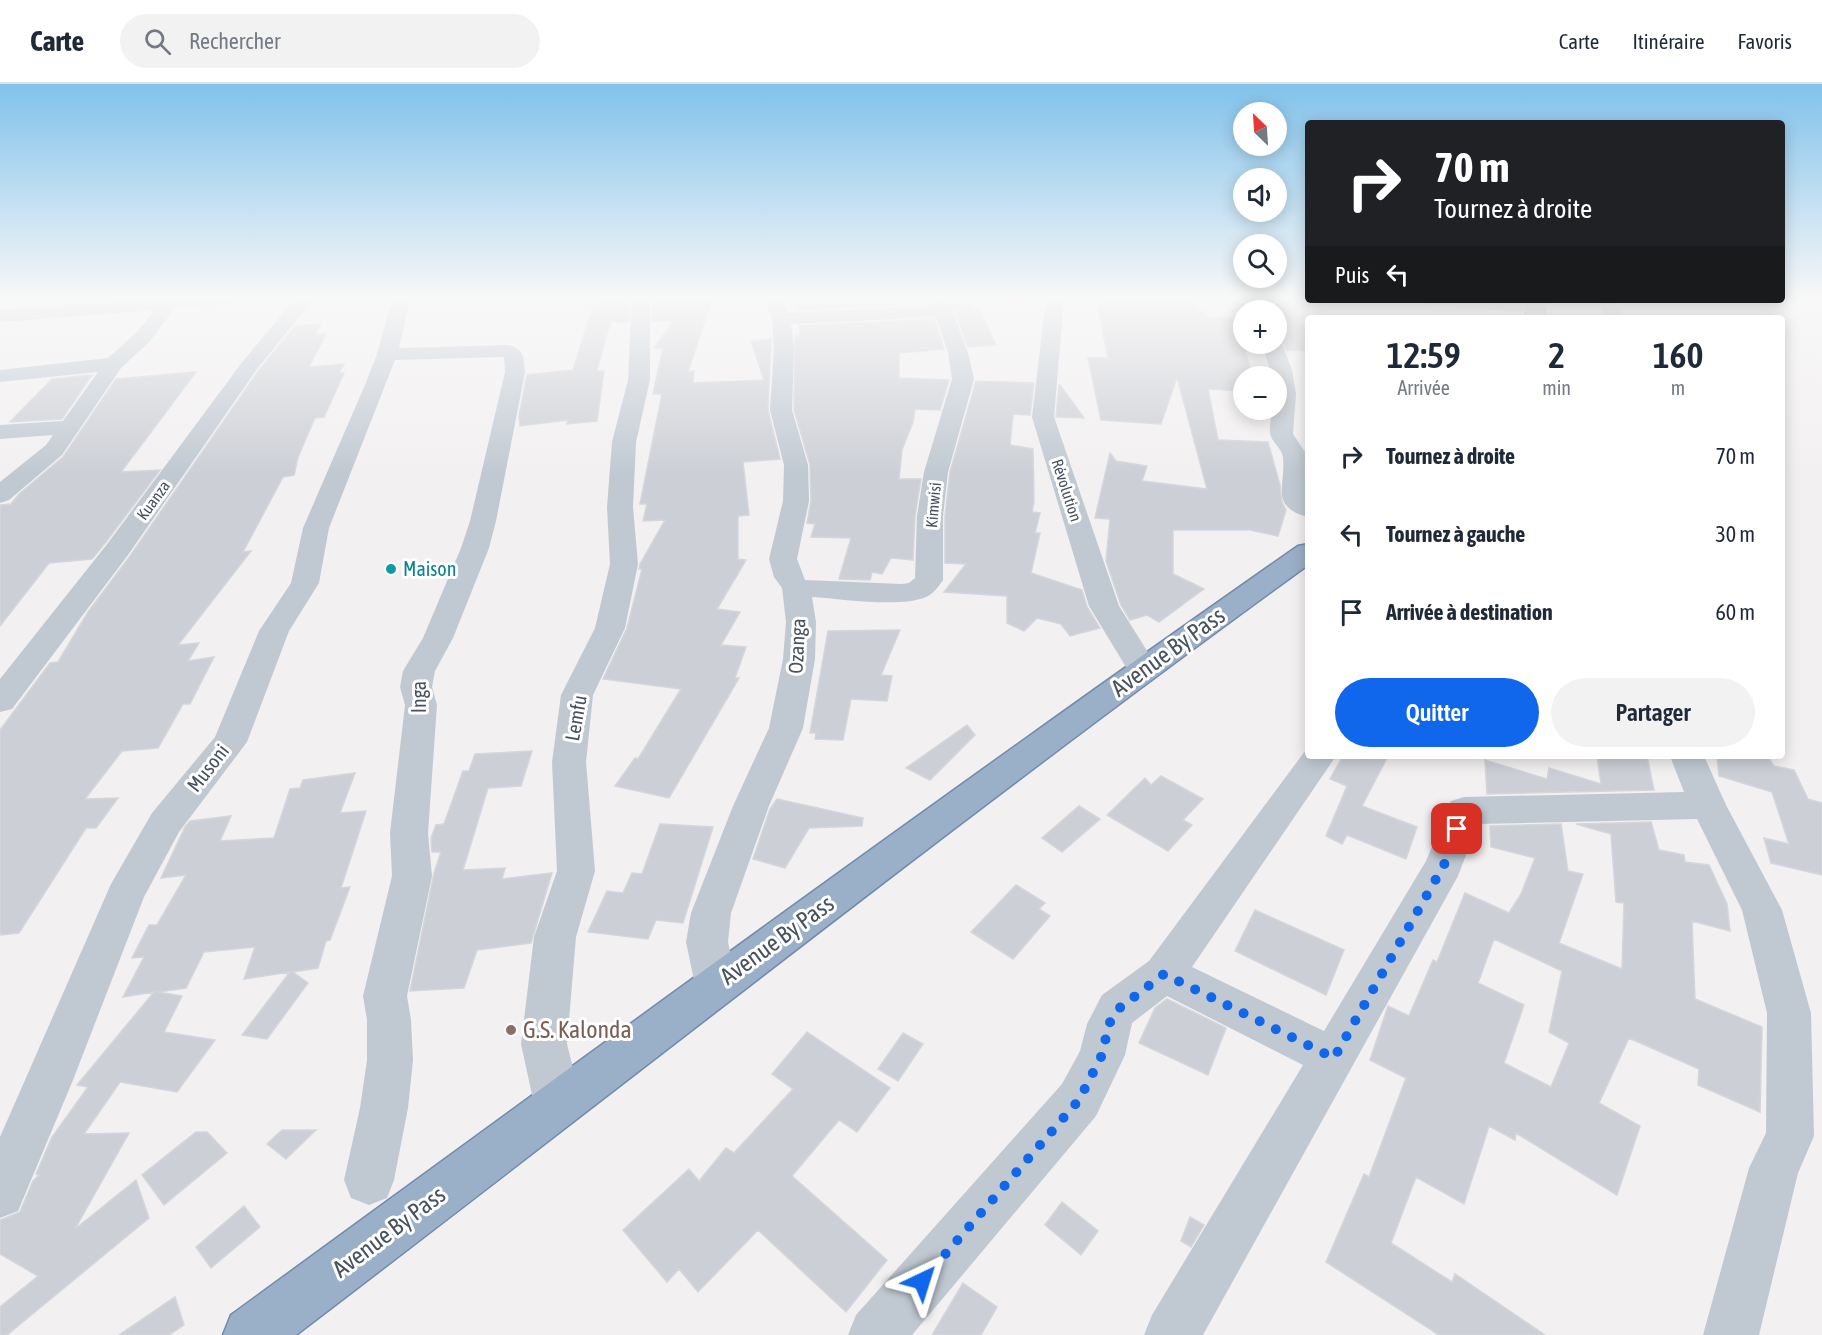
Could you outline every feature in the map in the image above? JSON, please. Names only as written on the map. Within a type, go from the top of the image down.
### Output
[{"type":"highway","name":"Avenue By Pass","points":[[251,1335],[716,985],[1143,670],[1305,554]]},
{"type":"street","points":[[0,495],[54,450],[114,364],[121,357]]},
{"type":"street","name":"Kuanza","points":[[0,701],[118,549],[256,357]]},
{"type":"street","name":"Musoni","points":[[0,1193],[50,1080],[125,895],[165,823],[230,742],[274,631],[305,583],[316,528],[333,492],[386,357]]},
{"type":"street","name":"Inga","points":[[369,1179],[384,1108],[390,1060],[389,1020],[384,996],[412,876],[409,832],[421,705],[416,687],[419,671],[438,638],[475,548],[483,522],[515,372],[514,357]]},
{"type":"street","name":"Lemfu","points":[[558,1104],[544,1044],[555,937],[576,871],[568,762],[577,695],[610,628],[624,564],[620,507],[624,442],[639,380],[640,357]]},
{"type":"street","name":"Ozanga","points":[[716,985],[707,942],[711,913],[791,712],[799,659],[801,622],[796,588],[788,577],[783,559],[795,501],[796,465],[781,410],[784,357]]},
{"type":"street","name":"Kimwisi","points":[[796,588],[902,593],[918,590],[929,580],[930,516],[936,472],[963,379],[959,357]]},
{"type":"street","name":"Révolution","points":[[1049,357],[1042,417],[1045,431],[1059,461],[1104,606],[1143,670]]},
{"type":"street","points":[[1277,357],[1282,370],[1285,394],[1281,434],[1295,455],[1293,486],[1297,504],[1305,508]]},
{"type":"street","points":[[0,376],[114,364]]},
{"type":"street","points":[[0,432],[71,427]]},
{"type":"street","points":[[876,1335],[1079,1100],[1102,1055],[1109,1024],[1117,1010],[1164,974],[1317,759]]},
{"type":"street","points":[[1688,759],[1708,805],[1762,910],[1790,1013],[1790,1136],[1774,1168],[1731,1335]]},
{"type":"street","points":[[1172,1335],[1444,865],[1464,811],[1708,805]]},
{"type":"street","points":[[1164,974],[1334,1058]]},
{"type":"building","points":[[269,357],[314,357],[309,367],[344,364],[339,373],[344,373],[324,417],[315,418],[298,457],[294,475],[283,477],[243,552],[251,551],[178,645],[199,643],[188,661],[214,657],[190,704],[183,704],[158,748],[122,751],[85,799],[118,798],[96,828],[86,828],[19,933],[0,935],[0,730],[50,663],[58,662],[88,612],[130,556]]},
{"type":"building","points":[[577,357],[601,357],[597,371],[604,371],[597,421],[567,424],[568,420],[520,426],[519,416],[527,375],[573,370]]},
{"type":"building","points":[[661,357],[693,357],[688,372],[694,371],[693,383],[764,380],[756,357],[770,357],[768,410],[780,459],[743,462],[749,515],[738,516],[738,559],[746,560],[717,609],[740,612],[721,645],[746,647],[735,678],[739,678],[669,798],[615,786],[635,758],[638,759],[681,689],[603,679],[627,628],[642,569],[639,569],[640,564],[665,520],[643,521],[647,504],[640,504],[662,394],[653,394]]},
{"type":"building","points":[[795,357],[899,357],[899,378],[949,380],[940,410],[915,409],[913,422],[902,450],[899,479],[921,479],[915,516],[913,560],[891,558],[882,574],[872,572],[870,580],[839,579],[851,538],[811,537],[815,524],[807,523],[811,501],[810,465],[794,410]]},
{"type":"building","points":[[1247,357],[1249,366],[1233,366],[1233,390],[1208,389],[1218,440],[1268,442],[1280,485],[1282,502],[1286,510],[1278,536],[1250,530],[1173,530],[1173,574],[1204,589],[1159,622],[1147,615],[1130,620],[1121,605],[1106,561],[1110,519],[1095,518],[1110,453],[1116,461],[1147,466],[1142,481],[1207,489],[1177,377],[1161,424],[1101,420],[1088,358]]},
{"type":"building","points":[[196,372],[121,472],[160,470],[106,542],[92,559],[49,563],[0,626],[0,505],[11,504],[19,494],[63,457],[116,379]]},
{"type":"building","points":[[92,375],[62,419],[10,422],[52,379]]},
{"type":"building","points":[[976,381],[1034,383],[1030,415],[1013,414],[1010,445],[1033,449],[1034,502],[1032,512],[1040,513],[1035,533],[1040,533],[1031,573],[1082,590],[1087,607],[1100,628],[1070,636],[1061,624],[1037,618],[1024,631],[1007,623],[1007,596],[944,592],[966,564],[945,563],[945,516],[950,472]]},
{"type":"building","points":[[1060,385],[1084,418],[1056,417]]},
{"type":"building","points":[[900,630],[881,675],[892,676],[887,701],[851,699],[843,740],[815,739],[816,733],[810,733],[828,631]]},
{"type":"building","points":[[967,725],[975,735],[930,780],[906,768]]},
{"type":"building","points":[[532,751],[521,786],[488,788],[463,870],[505,868],[502,879],[552,873],[531,943],[477,950],[464,988],[410,991],[434,873],[441,852],[432,852],[431,838],[436,825],[444,824],[463,771],[469,771],[475,754]]},
{"type":"building","points":[[1341,759],[1386,759],[1362,806],[1417,827],[1406,859],[1347,835],[1342,844],[1326,836],[1347,786],[1330,779]]},
{"type":"building","points":[[1597,759],[1648,759],[1654,790],[1487,794],[1485,760],[1547,779],[1549,768],[1601,784]]},
{"type":"building","points":[[1717,759],[1769,759],[1774,766],[1794,770],[1808,799],[1822,803],[1822,875],[1771,863],[1764,838],[1789,844],[1772,792],[1719,776]]},
{"type":"building","points":[[355,773],[340,813],[366,811],[341,888],[350,887],[330,940],[326,941],[318,968],[293,972],[308,983],[267,1039],[242,1035],[290,972],[244,979],[255,947],[204,952],[186,988],[158,992],[182,996],[164,1032],[215,1040],[177,1092],[120,1082],[84,1134],[129,1133],[75,1229],[136,1180],[149,1218],[7,1335],[0,1335],[0,1307],[38,1276],[0,1254],[0,1220],[20,1212],[33,1181],[39,1175],[36,1174],[52,1137],[88,1087],[77,1085],[154,992],[123,997],[144,957],[132,958],[149,925],[157,925],[186,875],[161,878],[185,827],[190,821],[231,816],[220,841],[274,838],[290,789],[300,788],[303,780]]},
{"type":"building","points":[[1161,776],[1203,799],[1183,820],[1192,825],[1168,851],[1107,815],[1145,778],[1151,785]]},
{"type":"building","points":[[777,799],[863,818],[862,826],[809,828],[785,868],[753,859],[770,809]]},
{"type":"building","points":[[1079,806],[1100,819],[1062,852],[1042,838]]},
{"type":"building","points":[[1651,822],[1659,850],[1684,855],[1685,862],[1709,865],[1727,904],[1730,931],[1692,921],[1695,999],[1762,1027],[1760,1112],[1698,1085],[1699,1069],[1629,1038],[1599,1103],[1640,1126],[1617,1195],[1516,1133],[1515,1140],[1489,1126],[1464,1204],[1416,1177],[1391,1243],[1452,1282],[1455,1274],[1545,1335],[1439,1335],[1326,1262],[1364,1174],[1369,1177],[1406,1078],[1370,1060],[1388,1006],[1409,1016],[1433,960],[1437,962],[1465,893],[1509,913],[1521,894],[1535,858],[1491,847],[1490,826],[1561,824],[1568,871],[1583,874],[1559,943],[1622,969],[1624,903],[1616,902],[1611,834],[1576,824]],"holes":[[[1494,939],[1562,971],[1549,1032],[1569,1043],[1551,1087],[1504,1063],[1524,1005],[1478,983]]]},
{"type":"building","points":[[660,824],[713,827],[683,923],[656,920],[648,939],[588,932],[607,891],[623,893],[632,873],[642,874]]},
{"type":"building","points":[[1016,885],[1045,903],[1039,909],[1050,916],[1013,959],[971,932]]},
{"type":"building","points":[[1255,910],[1344,950],[1326,995],[1235,951]]},
{"type":"building","points":[[1167,999],[1226,1028],[1208,1075],[1139,1043],[1155,1008]]},
{"type":"building","points":[[807,1032],[890,1088],[857,1132],[839,1120],[792,1176],[887,1260],[846,1312],[758,1230],[698,1292],[679,1269],[667,1282],[623,1230],[689,1169],[699,1181],[726,1148],[734,1153],[793,1089],[772,1074]]},
{"type":"building","points":[[903,1033],[923,1044],[898,1081],[878,1069]]},
{"type":"building","points":[[282,1130],[316,1130],[286,1159],[267,1144]]},
{"type":"building","points":[[196,1132],[207,1132],[227,1153],[164,1205],[142,1175]]},
{"type":"building","points":[[1062,1202],[1098,1231],[1081,1255],[1045,1225]]},
{"type":"building","points":[[244,1206],[260,1227],[211,1268],[196,1247]]},
{"type":"building","points":[[1190,1217],[1204,1225],[1191,1247],[1181,1241]]},
{"type":"building","points":[[963,1283],[997,1307],[981,1335],[932,1335]]},
{"type":"building","points":[[175,1297],[184,1325],[169,1335],[119,1335]]},
{"type":"place","name":"Maison","points":[[391,569]]},
{"type":"place","name":"G.S. Kalonda","points":[[511,1030]]},
{"type":"route","points":[[922,1281],[1079,1100],[1102,1055],[1109,1024],[1117,1010],[1164,974],[1334,1058],[1444,865],[1457,829]]}]
